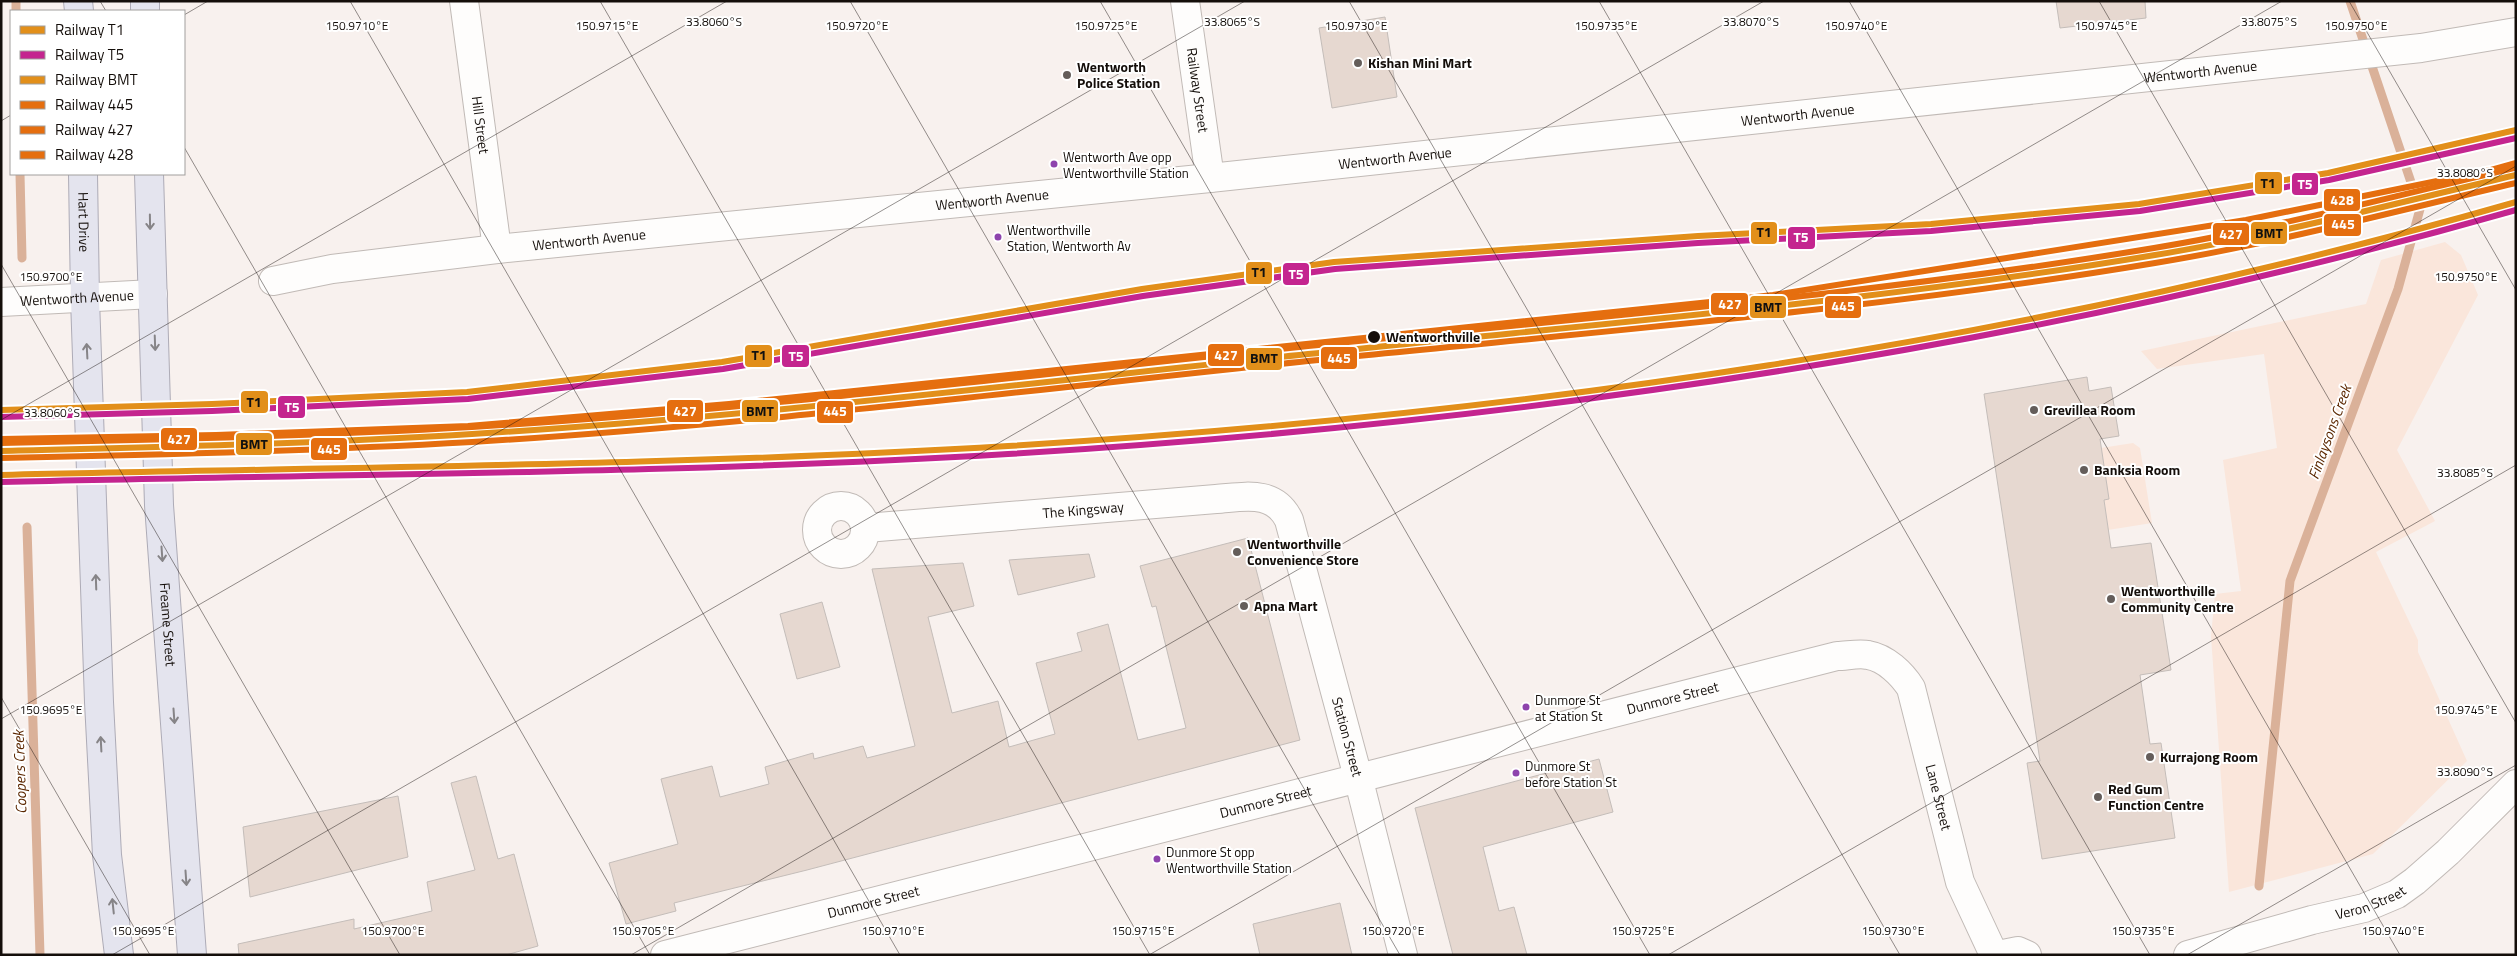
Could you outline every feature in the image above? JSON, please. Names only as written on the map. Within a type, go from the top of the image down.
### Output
[{"type":"highway","name":"Hart Drive","points":[[83,175],[85,299]]},
{"type":"highway","points":[[149,175],[153,294]]},
{"type":"highway","name":"Freame Street","points":[[153,294],[159,505],[192,955]]},
{"type":"highway","points":[[85,299],[99,702],[107,855],[119,955]]},
{"type":"street","name":"Hill Street","points":[[464,1],[497,249]]},
{"type":"street","name":"Railway Street","points":[[1185,1],[1210,178]]},
{"type":"street","name":"Wentworth Avenue","points":[[273,281],[332,269],[497,249],[1210,178],[2322,57],[2421,48],[2516,32]]},
{"type":"street","name":"Wentworth Avenue","points":[[1,302],[153,294]]},
{"type":"street","name":"The Kingsway","points":[[866,528],[1258,496],[1276,502],[1289,520]]},
{"type":"street","name":"Station Street","points":[[1289,520],[1358,777],[1403,955]]},
{"type":"street","name":"Dunmore Street","points":[[665,955],[1837,656],[1868,655]]},
{"type":"street","name":"Lane Street","points":[[1868,655],[1892,666],[1904,677],[1911,688],[1960,882],[1994,955]]},
{"type":"street","name":"Veron Street","points":[[2188,955],[2364,908],[2397,894],[2416,881],[2448,852],[2516,784]]},
{"type":"street","points":[[1998,955],[2018,951],[2027,955]]},
{"type":"shaded area","points":[[2445,242],[2461,255],[2478,295],[2397,450],[2435,521],[2376,552],[2418,640],[2418,652],[2467,761],[2373,854],[2229,892],[2211,636],[2215,594],[2241,591],[2223,460],[2277,448],[2264,354],[2157,369],[2141,351],[2366,304],[2381,260]]},
{"type":"shaded area","points":[[2133,443],[2140,448],[2152,523],[2108,530],[2104,500],[2109,499],[2101,448]]},
{"type":"building","points":[[2056,1],[2145,1],[2146,18],[2060,28]]},
{"type":"building","name":"Kishan Mini Mart","points":[[1385,17],[1397,97],[1332,108],[1319,28]]},
{"type":"building","points":[[2087,377],[2089,391],[2111,387],[2119,436],[2100,439],[2109,499],[2104,500],[2111,548],[2151,543],[2171,670],[2140,675],[2150,744],[2161,743],[2175,838],[2042,859],[2027,763],[2040,761],[1984,394]]},
{"type":"building","points":[[1248,538],[1300,740],[807,870],[674,903],[676,911],[626,924],[609,863],[678,844],[661,779],[712,766],[720,797],[769,784],[765,767],[813,753],[814,759],[863,746],[867,758],[915,746],[872,569],[963,563],[974,606],[928,617],[952,713],[998,701],[1009,747],[1055,734],[1036,663],[1082,651],[1077,633],[1108,624],[1138,740],[1186,728],[1156,606],[1152,607],[1140,566]]},
{"type":"building","points":[[1089,554],[1095,577],[1018,595],[1009,560]]},
{"type":"building","points":[[822,602],[840,667],[797,679],[780,614]]},
{"type":"building","points":[[1599,759],[1613,812],[1483,847],[1499,911],[1514,907],[1527,955],[1453,955],[1415,808]]},
{"type":"building","points":[[476,776],[498,859],[514,854],[538,946],[506,955],[239,955],[238,944],[354,919],[354,929],[432,911],[427,882],[475,870],[451,783]]},
{"type":"building","points":[[398,796],[408,857],[250,897],[243,827]]},
{"type":"building","points":[[1340,903],[1352,955],[1260,955],[1253,924]]},
{"type":"waterway","name":"Coopers Creek","points":[[16,1],[16,10]]},
{"type":"waterway","name":"Finlaysons Creek","points":[[2259,886],[2290,581],[2398,289],[2420,209],[2350,1]]},
{"type":"waterway","name":"Coopers Creek","points":[[20,175],[22,258]]},
{"type":"waterway","name":"Coopers Creek","points":[[27,527],[40,955]]},
{"type":"rail line","name":"T1","points":[[1,410],[212,404],[467,392],[722,362],[1142,289],[1334,262],[1698,236],[1931,224],[2139,204],[2328,173],[2516,130]]},
{"type":"rail line","name":"T5","points":[[1,417],[212,411],[468,399],[723,369],[1143,296],[1335,269],[1698,243],[1931,231],[2140,211],[2329,180],[2516,138]]},
{"type":"rail line","name":"428","points":[[1,439],[216,435],[468,426],[729,404],[1710,302],[1773,295],[2246,220],[2491,170],[2516,163]]},
{"type":"rail line","name":"427","points":[[1,443],[354,433],[577,420],[786,402],[1308,346],[1732,304],[2049,265],[2154,248],[2245,231],[2514,168]]},
{"type":"rail line","name":"BMT","points":[[1,451],[236,445],[577,427],[786,409],[1733,311],[2050,272],[2155,255],[2246,238],[2516,175]]},
{"type":"rail line","name":"445","points":[[1,458],[354,448],[577,435],[786,417],[1308,361],[1733,319],[2050,280],[2155,263],[2246,246],[2516,183]]},
{"type":"rail line","name":"T1","points":[[1,475],[631,462],[882,453],[1199,432],[1389,415],[1579,392],[1769,365],[1957,333],[2145,295],[2331,252],[2516,202]]},
{"type":"rail line","name":"T5","points":[[1,482],[631,470],[882,461],[1199,440],[1389,422],[1579,400],[1769,373],[1957,341],[2145,303],[2331,259],[2516,210]]},
{"type":"place","name":"Kishan Mini Mart","points":[[1358,63]]},
{"type":"place","name":"Wentworth Police Station","points":[[1067,75]]},
{"type":"place","name":"Wentworth Ave opp Wentworthville Station","points":[[1054,164]]},
{"type":"place","name":"Wentworthville Station, Wentworth Av","points":[[998,237]]},
{"type":"place","name":"Wentworthville","points":[[1374,337]]},
{"type":"place","name":"Grevillea Room","points":[[2034,410]]},
{"type":"place","name":"Banksia Room","points":[[2084,470]]},
{"type":"place","name":"Wentworthville Convenience Store","points":[[1237,552]]},
{"type":"place","name":"Wentworthville Community Centre","points":[[2111,599]]},
{"type":"place","name":"Apna Mart","points":[[1244,606]]},
{"type":"place","name":"Dunmore St at Station St","points":[[1526,707]]},
{"type":"place","name":"Kurrajong Room","points":[[2150,757]]},
{"type":"place","name":"Dunmore St before Station St","points":[[1516,773]]},
{"type":"place","name":"Red Gum Function Centre","points":[[2098,797]]},
{"type":"place","name":"Dunmore St opp Wentworthville Station","points":[[1157,859]]}]
